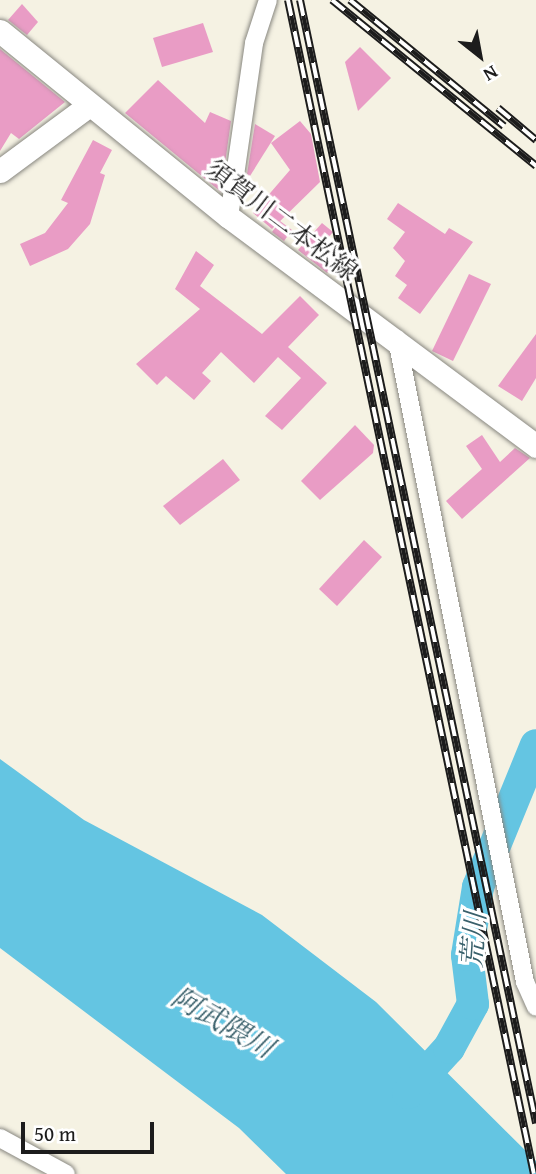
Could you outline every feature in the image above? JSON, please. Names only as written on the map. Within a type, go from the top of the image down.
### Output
[{"type":"main road","name":"須賀川二本松線","points":[[0,30],[88,107],[229,217],[536,446]]},
{"type":"main road","points":[[0,172],[88,107]]},
{"type":"street","points":[[229,217],[254,43],[268,0]]},
{"type":"street","points":[[397,340],[525,982],[536,1007]]},
{"type":"street","points":[[0,1138],[66,1174]]},
{"type":"water","name":"阿武隈川","points":[[0,759],[84,820],[262,915],[376,1002],[536,1161],[536,1174],[286,1174],[239,1128],[0,948]]},
{"type":"building","points":[[22,4],[38,22],[27,35],[8,20]]},
{"type":"building","points":[[203,23],[213,52],[162,67],[153,38]]},
{"type":"building","points":[[360,47],[391,78],[358,111],[345,62]]},
{"type":"building","points":[[0,49],[65,102],[19,139],[11,133],[0,151]]},
{"type":"building","points":[[158,80],[205,123],[210,112],[231,121],[221,192],[125,113]]},
{"type":"building","points":[[300,121],[311,134],[320,182],[272,229],[253,213],[290,170],[271,143]]},
{"type":"building","points":[[255,124],[275,136],[250,176],[247,174]]},
{"type":"building","points":[[93,140],[112,150],[100,173],[105,175],[90,224],[68,249],[30,266],[20,244],[45,233],[68,203],[61,200]]},
{"type":"building","points":[[398,203],[445,234],[449,228],[473,242],[420,314],[398,298],[407,285],[395,276],[405,261],[393,248],[405,232],[387,219]]},
{"type":"building","points":[[280,221],[292,230],[284,241],[272,232]]},
{"type":"building","points":[[322,223],[333,232],[328,238],[337,261],[327,273],[298,250]]},
{"type":"building","points":[[196,251],[214,265],[200,286],[262,334],[300,296],[319,315],[288,347],[327,383],[282,430],[265,416],[301,378],[278,357],[254,383],[221,352],[202,373],[211,381],[194,400],[166,376],[157,385],[136,364],[200,309],[175,289]]},
{"type":"building","points":[[469,274],[491,284],[453,361],[432,351]]},
{"type":"building","points":[[536,334],[536,378],[522,401],[498,386]]},
{"type":"building","points":[[355,425],[374,445],[373,453],[320,500],[301,481]]},
{"type":"building","points":[[482,435],[500,462],[515,448],[530,458],[462,519],[446,501],[482,469],[466,446]]},
{"type":"building","points":[[223,459],[240,480],[180,525],[163,506]]},
{"type":"building","points":[[364,540],[382,557],[337,606],[319,589]]},
{"type":"waterway","name":"荒川","points":[[408,1093],[449,1048],[473,1004],[467,955],[478,887],[536,745]]},
{"type":"railway","points":[[288,0],[534,1174]]},
{"type":"railway","points":[[300,0],[536,1123]]},
{"type":"railway","points":[[332,0],[536,166]]},
{"type":"railway","points":[[350,0],[504,126]]},
{"type":"railway","points":[[498,108],[536,140]]}]
